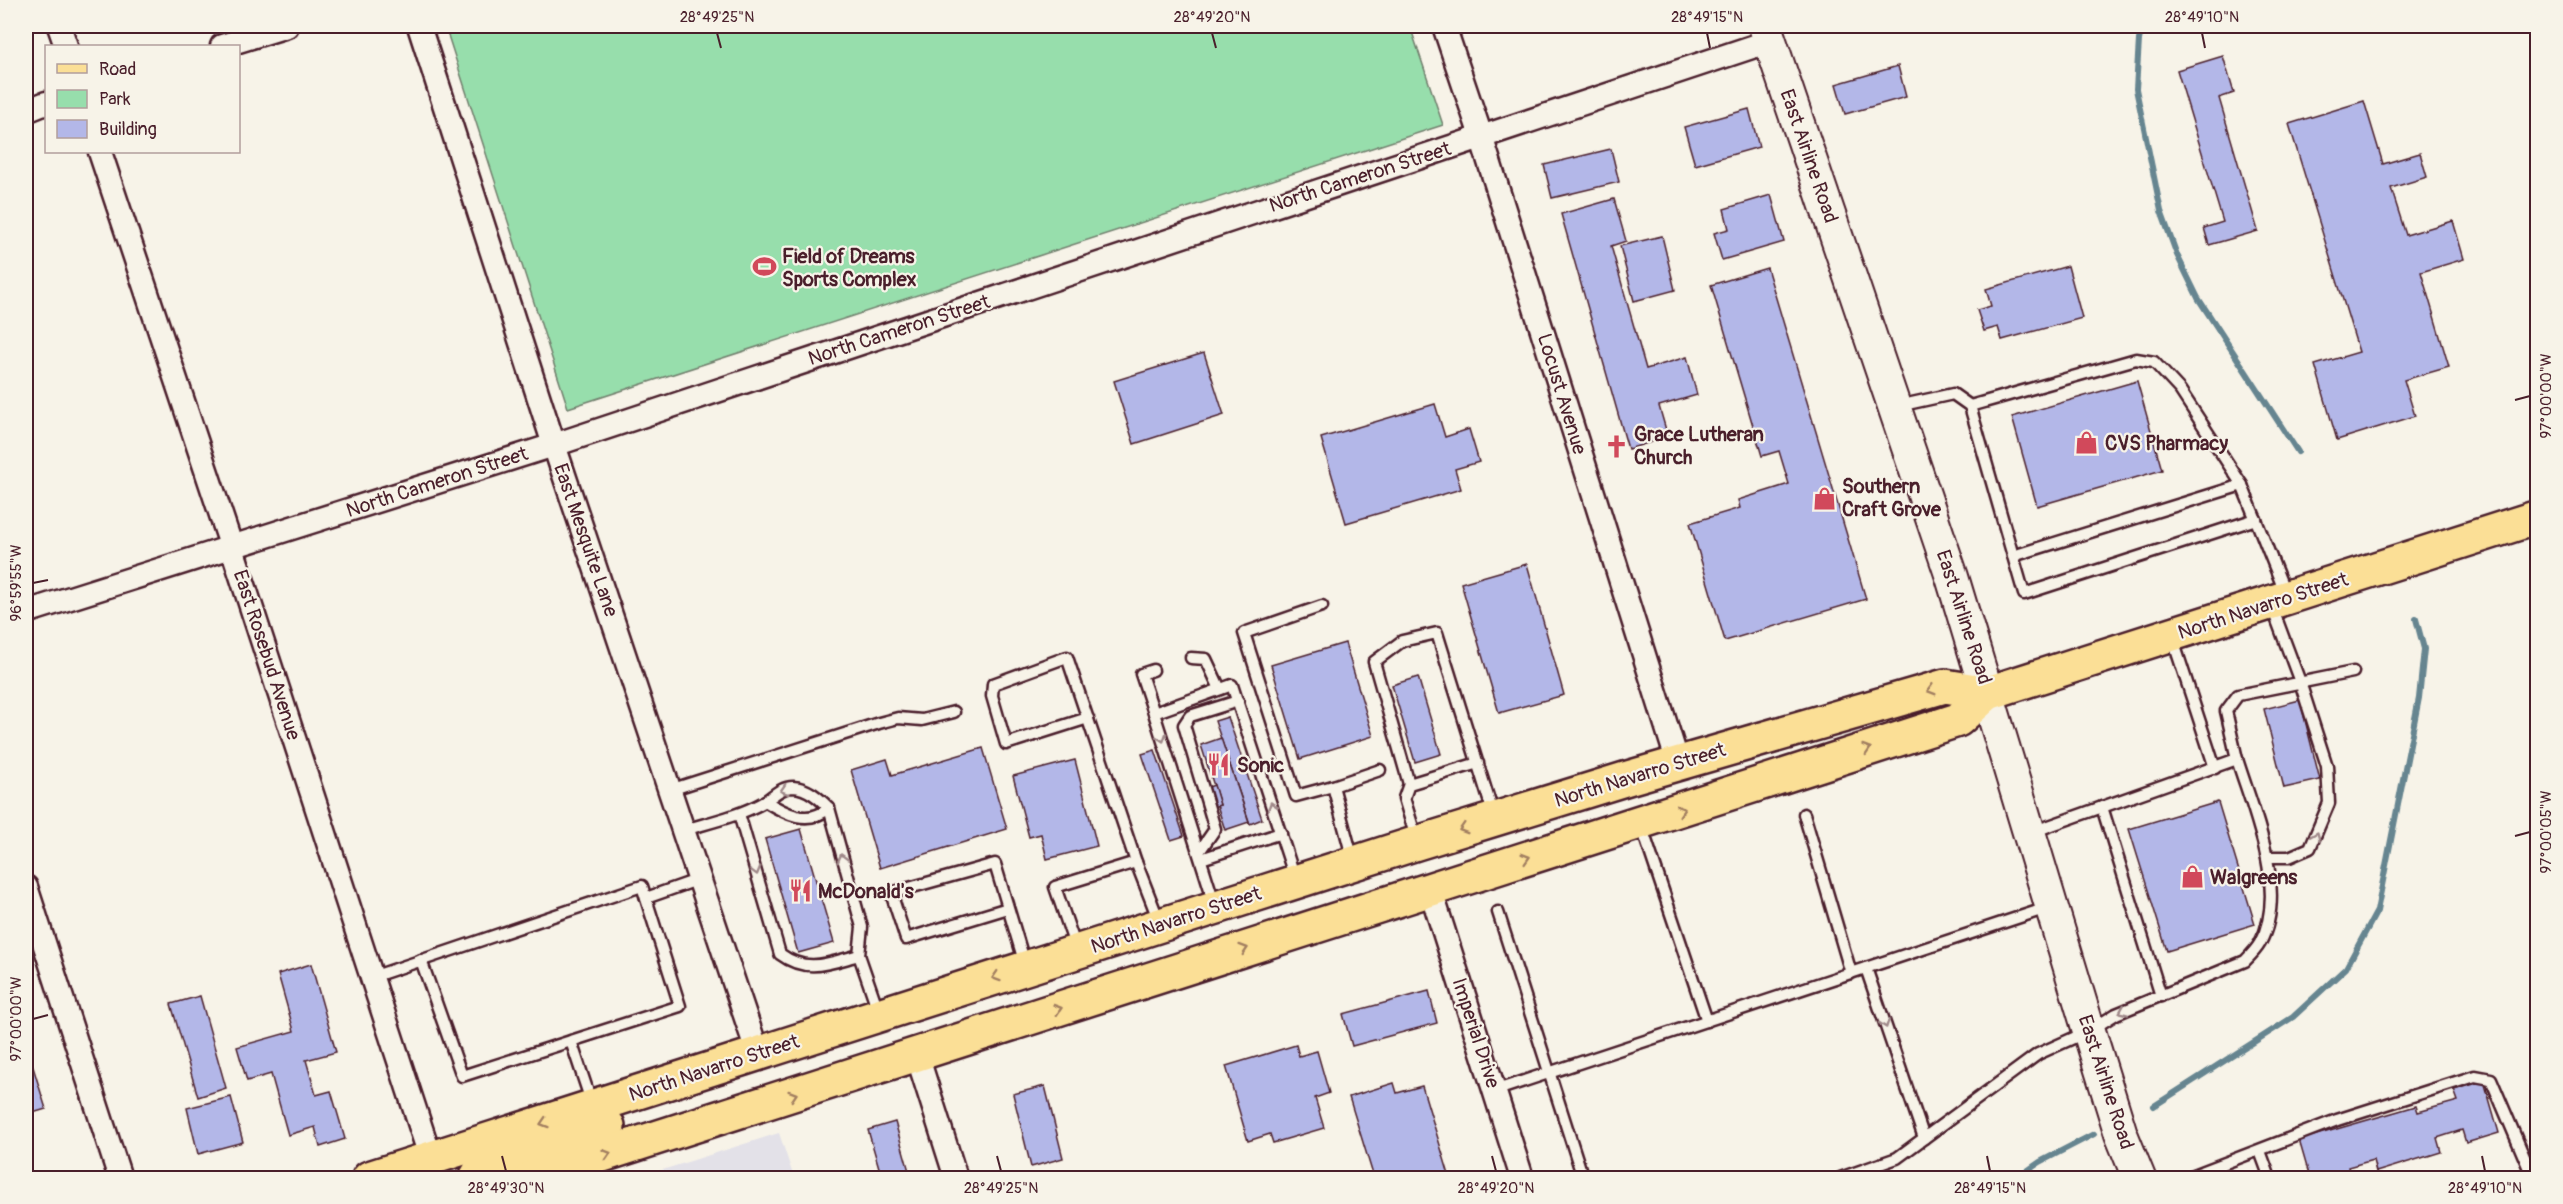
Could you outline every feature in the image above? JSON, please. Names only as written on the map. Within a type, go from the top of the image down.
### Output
[{"type":"main road","name":"East Airline Road","points":[[1767,33],[1952,577],[2031,832],[2089,1031],[2121,1134],[2139,1179]]},
{"type":"main road","name":"North Navarro Street","points":[[531,1179],[1958,720],[1988,693],[2538,518]]},
{"type":"main road","name":"North Navarro Street","points":[[369,1179],[430,1169],[593,1108],[879,1014],[1353,863],[1678,764],[1945,686],[1988,693]]},
{"type":"main road","points":[[476,1179],[479,1173],[491,1165],[857,1043],[879,1014]]},
{"type":"street","points":[[59,26],[66,45]]},
{"type":"street","points":[[225,45],[287,26]]},
{"type":"street","name":"East Mesquite Lane","points":[[419,26],[554,445],[758,1054]]},
{"type":"street","name":"Locust Avenue","points":[[1444,26],[1481,136],[1678,764]]},
{"type":"street","name":"North Cameron Street","points":[[26,612],[554,445],[1481,136],[1767,33]]},
{"type":"street","points":[[26,111],[45,104]]},
{"type":"street","name":"East Rosebud Avenue","points":[[100,153],[372,977],[430,1169]]},
{"type":"street","points":[[26,887],[120,1179]]},
{"type":"street","name":"Imperial Drive","points":[[1430,888],[1522,1179]]},
{"type":"street","points":[[917,1055],[956,1179]]},
{"type":"lane","points":[[1970,406],[2136,358],[2154,362],[2180,390],[2242,485],[2256,519],[2300,682],[2327,766],[2329,803],[2310,848],[2289,857],[2267,857]]},
{"type":"lane","points":[[1894,407],[1953,394],[1970,406],[2024,594],[2256,519]]},
{"type":"lane","points":[[2013,556],[2242,485]]},
{"type":"lane","points":[[1322,606],[1244,633],[1296,796],[1380,770]]},
{"type":"lane","points":[[1417,843],[1404,798],[1408,784],[1374,662],[1402,641],[1437,633],[1495,820]]},
{"type":"lane","points":[[2172,636],[2215,768]]},
{"type":"lane","points":[[1088,718],[1006,744],[992,696],[993,684],[1067,657],[1088,718],[1136,862],[1160,925]]},
{"type":"lane","points":[[1191,657],[1206,659],[1220,689]]},
{"type":"lane","points":[[1153,670],[1141,674],[1215,907]]},
{"type":"lane","points":[[1840,1179],[1897,1158],[2038,1054],[2089,1031],[2116,1014],[2245,961],[2260,944],[2270,911],[2267,857],[2237,759],[2226,711],[2238,695],[2353,672]]},
{"type":"lane","points":[[1154,713],[1232,685],[1296,882]]},
{"type":"lane","points":[[1200,855],[1215,829],[1184,725],[1190,716],[1238,701]]},
{"type":"lane","points":[[670,790],[879,723],[898,718],[922,720],[954,712]]},
{"type":"lane","points":[[2031,832],[2237,759]]},
{"type":"lane","points":[[1408,784],[1478,763]]},
{"type":"lane","points":[[1333,786],[1353,863]]},
{"type":"lane","points":[[684,830],[739,814],[765,801],[778,791],[793,787],[813,793],[829,808],[862,927],[859,955],[879,1014]]},
{"type":"lane","points":[[765,801],[798,818],[820,816],[829,808]]},
{"type":"lane","points":[[2102,807],[2161,996]]},
{"type":"lane","points":[[739,814],[780,954],[792,963],[808,967],[859,955]]},
{"type":"lane","points":[[1804,814],[1851,973]]},
{"type":"lane","points":[[1640,822],[1707,1021]]},
{"type":"lane","points":[[1200,855],[1281,833]]},
{"type":"lane","points":[[1077,951],[1055,887],[1136,862]]},
{"type":"lane","points":[[1008,908],[906,939],[891,893],[995,864],[1026,968]]},
{"type":"lane","points":[[646,898],[700,879]]},
{"type":"lane","points":[[372,977],[422,960],[642,886],[680,1006],[462,1076],[422,960]]},
{"type":"lane","points":[[1494,1090],[2053,906]]},
{"type":"lane","points":[[1498,912],[1582,1179]]},
{"type":"lane","points":[[1866,968],[1924,1138]]},
{"type":"lane","points":[[570,1041],[593,1108]]},
{"type":"lane","points":[[2186,1179],[2337,1120],[2475,1076],[2491,1079],[2533,1179]]},
{"type":"lane","points":[[2260,1151],[2270,1179]]},
{"type":"shaded area","points":[[779,1133],[794,1178],[637,1178]]},
{"type":"green space","name":"Field of Dreams Sports Complex","points":[[445,26],[1410,26],[1443,125],[568,408]]},
{"type":"building","points":[[2223,56],[2234,93],[2219,98],[2258,231],[2209,245],[2204,228],[2223,222],[2177,70]]},
{"type":"building","points":[[1898,66],[1906,97],[1845,114],[1836,84]]},
{"type":"building","points":[[2364,101],[2383,164],[2420,153],[2427,177],[2391,188],[2406,235],[2453,221],[2464,259],[2421,272],[2449,367],[2404,380],[2415,416],[2337,440],[2315,365],[2359,352],[2289,124]]},
{"type":"building","points":[[1749,109],[1759,147],[1695,165],[1684,127]]},
{"type":"building","points":[[1611,149],[1619,182],[1552,198],[1544,165]]},
{"type":"building","points":[[1771,195],[1784,242],[1722,260],[1714,233],[1729,229],[1724,209]]},
{"type":"building","points":[[1614,199],[1626,241],[1611,246],[1646,369],[1687,357],[1697,395],[1659,406],[1668,437],[1628,449],[1561,214]]},
{"type":"building","points":[[1662,236],[1675,290],[1634,301],[1620,246]]},
{"type":"building","points":[[2068,266],[2082,318],[2002,340],[1998,327],[1984,331],[1977,310],[1991,306],[1986,289]]},
{"type":"building","points":[[1767,268],[1866,599],[1725,641],[1690,523],[1740,508],[1738,500],[1789,484],[1779,451],[1762,456],[1711,285]]},
{"type":"building","points":[[1204,353],[1224,415],[1134,444],[1114,381]]},
{"type":"building","name":"CVS Pharmacy","points":[[2137,381],[2162,470],[2037,506],[2012,417]]},
{"type":"building","points":[[1435,404],[1445,437],[1469,429],[1479,462],[1455,469],[1461,489],[1346,523],[1321,438]]},
{"type":"building","points":[[1527,564],[1564,695],[1499,713],[1461,583]]},
{"type":"building","points":[[1345,643],[1373,736],[1300,759],[1271,665]]},
{"type":"building","points":[[1418,677],[1441,754],[1415,762],[1392,685]]},
{"type":"building","points":[[2300,700],[2320,780],[2284,788],[2264,709]]},
{"type":"building","points":[[1228,717],[1262,819],[1250,824],[1215,721]]},
{"type":"building","name":"Sonic","points":[[1221,738],[1249,822],[1225,830],[1217,805],[1220,805],[1201,745]]},
{"type":"building","points":[[983,748],[1007,829],[880,868],[851,770],[887,759],[892,775]]},
{"type":"building","points":[[1155,750],[1184,836],[1171,840],[1142,754]]},
{"type":"building","points":[[1075,760],[1097,846],[1047,859],[1041,834],[1029,837],[1013,776]]},
{"type":"building","points":[[1214,785],[1220,805],[1212,807],[1206,788]]},
{"type":"building","name":"Walgreens","points":[[2218,802],[2255,924],[2167,951],[2129,829]]},
{"type":"building","name":"McDonald's","points":[[801,829],[834,943],[798,953],[765,839]]},
{"type":"building","points":[[311,964],[336,1052],[306,1060],[316,1095],[331,1091],[345,1139],[320,1147],[315,1127],[288,1135],[271,1074],[247,1081],[237,1047],[294,1031],[278,974]]},
{"type":"building","points":[[1429,991],[1437,1023],[1352,1046],[1343,1014]]},
{"type":"building","points":[[200,996],[226,1088],[198,1097],[171,1004]]},
{"type":"building","points":[[1296,1045],[1299,1056],[1317,1051],[1329,1093],[1315,1098],[1324,1128],[1273,1143],[1270,1134],[1248,1141],[1226,1066]]},
{"type":"building","points":[[29,1054],[46,1109],[26,1115],[26,1055]]},
{"type":"building","points":[[2484,1081],[2499,1133],[2466,1143],[2462,1130],[2437,1138],[2441,1152],[2376,1172],[2373,1160],[2348,1167],[2351,1178],[2310,1178],[2299,1140],[2416,1106],[2418,1112],[2458,1101],[2454,1090]]},
{"type":"building","points":[[1394,1083],[1397,1093],[1422,1086],[1450,1178],[1374,1178],[1349,1097]]},
{"type":"building","points":[[1045,1086],[1063,1158],[1031,1167],[1013,1094]]},
{"type":"building","points":[[231,1097],[243,1142],[198,1154],[187,1108]]},
{"type":"building","points":[[895,1122],[911,1178],[882,1178],[868,1130]]},
{"type":"waterway","points":[[2142,26],[2136,89],[2161,211],[2177,255],[2198,298],[2298,452]]},
{"type":"waterway","points":[[2154,1106],[2293,1017],[2346,968],[2377,911],[2419,698],[2424,649],[2416,619]]},
{"type":"waterway","points":[[2017,1178],[2040,1162],[2094,1134]]},
{"type":"place","name":"Field of Dreams Sports Complex","points":[[764,267]]},
{"type":"place","name":"CVS Pharmacy","points":[[2087,443]]},
{"type":"place","name":"Grace Lutheran Church","points":[[1616,446]]},
{"type":"place","name":"Southern Craft Grove","points":[[1824,498]]},
{"type":"place","name":"Sonic","points":[[1219,765]]},
{"type":"place","name":"Walgreens","points":[[2192,877]]},
{"type":"place","name":"McDonald's","points":[[800,891]]}]
